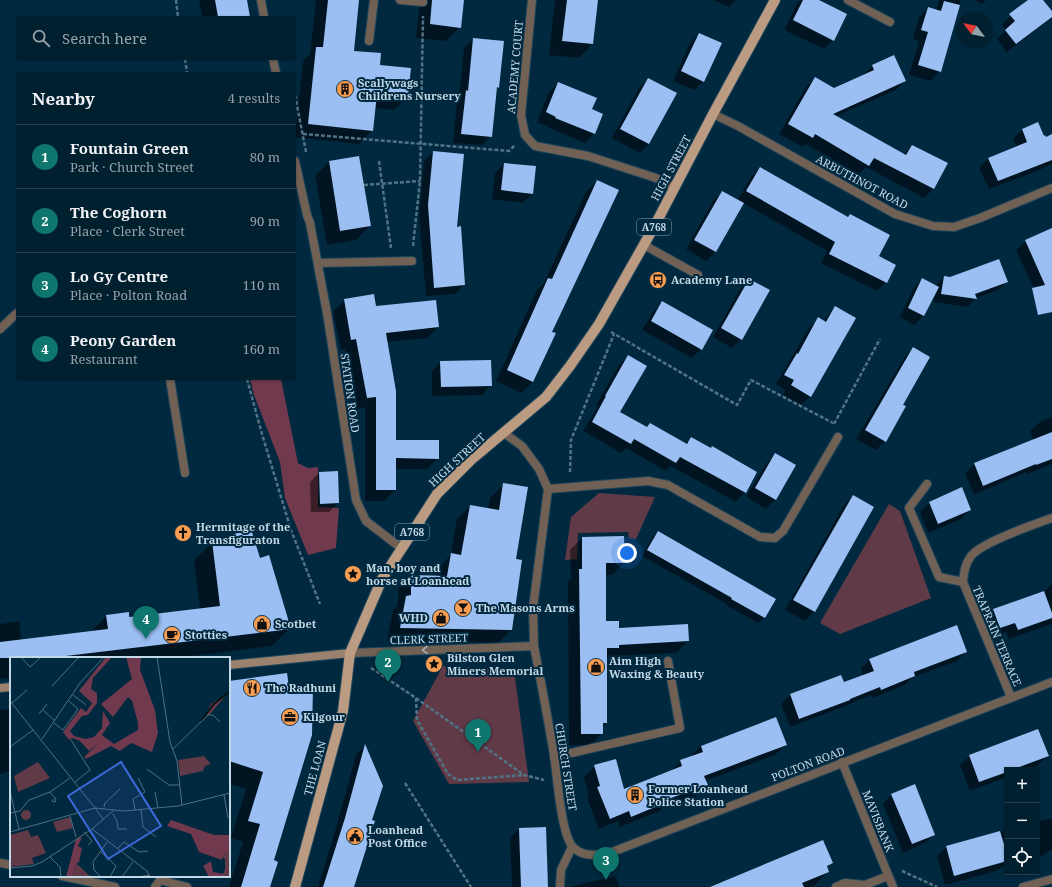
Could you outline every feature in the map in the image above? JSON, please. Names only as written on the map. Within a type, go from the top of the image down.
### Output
[{"type":"main road","name":"HIGH STREET","points":[[350,653],[382,579],[437,494],[471,460],[546,397],[570,366],[599,324],[644,245],[775,0]]},
{"type":"main road","name":"CLERK STREET","points":[[230,665],[350,653]]},
{"type":"main road","name":"THE LOAN","points":[[295,887],[343,711],[350,653]]},
{"type":"main road","points":[[0,688],[10,687]]},
{"type":"street","points":[[261,0],[264,16]]},
{"type":"street","points":[[369,41],[374,0]]},
{"type":"street","points":[[400,0],[424,2]]},
{"type":"street","name":"ACADEMY COURT","points":[[525,135],[521,115],[532,0]]},
{"type":"street","points":[[848,0],[890,22]]},
{"type":"street","points":[[273,60],[276,72]]},
{"type":"street","name":"ARBUTHNOT ROAD","points":[[713,114],[738,126],[895,214],[933,226],[954,227],[980,218],[1052,188]]},
{"type":"street","points":[[525,135],[535,146],[588,156],[656,178],[674,187]]},
{"type":"street","name":"STATION ROAD","points":[[296,166],[310,223],[327,313],[356,500],[366,521],[401,548]]},
{"type":"street","points":[[644,245],[698,275]]},
{"type":"street","points":[[318,264],[412,261]]},
{"type":"street","points":[[0,329],[16,314]]},
{"type":"street","points":[[170,380],[185,473]]},
{"type":"street","points":[[504,433],[522,446],[539,469],[548,489],[533,608],[534,646]]},
{"type":"street","points":[[548,489],[648,481],[668,485],[760,537],[775,538],[783,531],[838,437]]},
{"type":"street","points":[[927,484],[909,508],[939,577],[963,582]]},
{"type":"street","name":"TRAPRAIN TERRACE","points":[[1011,697],[963,582],[964,568],[971,555],[981,546],[1052,518]]},
{"type":"street","name":"CLERK STREET","points":[[350,653],[534,646]]},
{"type":"street","name":"CHURCH STREET","points":[[534,646],[554,756],[564,829],[572,847]]},
{"type":"street","points":[[554,756],[680,728],[668,661]]},
{"type":"street","name":"POLTON ROAD","points":[[572,847],[580,852],[590,855],[608,854],[842,762],[1052,682]]},
{"type":"street","name":"MAVISBANK","points":[[842,762],[893,887]]},
{"type":"street","points":[[560,887],[561,870],[572,847]]},
{"type":"street","points":[[0,863],[10,865]]},
{"type":"street","points":[[836,887],[844,883],[866,885],[888,876]]},
{"type":"street","points":[[67,877],[115,887]]},
{"type":"street","points":[[1023,887],[1052,879]]},
{"type":"street","points":[[155,887],[160,880],[187,887]]},
{"type":"path","points":[[176,0],[178,16]]},
{"type":"path","points":[[412,261],[420,182],[424,2]]},
{"type":"path","points":[[185,60],[187,72]]},
{"type":"path","points":[[302,134],[509,151],[525,135]]},
{"type":"path","points":[[379,161],[393,261]]},
{"type":"path","points":[[364,186],[382,183],[420,182]]},
{"type":"path","points":[[599,324],[737,405],[751,380],[833,423],[838,437]]},
{"type":"path","points":[[570,487],[571,440],[614,334]]},
{"type":"path","points":[[833,423],[880,339]]},
{"type":"path","points":[[248,380],[262,434],[291,530],[320,604]]},
{"type":"path","points":[[350,653],[524,775]]},
{"type":"path","points":[[416,698],[417,720],[448,774],[457,780],[524,775],[558,783]]},
{"type":"path","points":[[405,783],[471,887]]},
{"type":"path","points":[[888,876],[898,869],[937,887]]},
{"type":"shaded area","points":[[250,380],[281,380],[298,463],[308,468],[318,467],[318,507],[339,508],[336,548],[308,555],[285,498],[280,462],[254,395]]},
{"type":"shaded area","points":[[599,493],[655,497],[636,539],[629,538],[628,532],[578,533],[577,559],[565,560],[571,517]]},
{"type":"shaded area","points":[[889,504],[900,511],[931,598],[840,634],[820,623]]},
{"type":"shaded area","points":[[443,666],[514,670],[529,782],[449,784],[413,721]]},
{"type":"building","points":[[215,0],[247,0],[250,16],[218,16]]},
{"type":"building","name":"Scallywags Childrens Nursery","points":[[328,0],[359,0],[354,51],[381,53],[380,65],[411,68],[408,97],[377,94],[373,131],[308,124],[316,47],[323,47]]},
{"type":"building","points":[[432,0],[464,0],[461,28],[430,24]]},
{"type":"building","points":[[567,0],[598,0],[593,44],[562,41]]},
{"type":"building","points":[[803,0],[819,0],[847,14],[834,41],[793,20]]},
{"type":"building","points":[[1028,0],[1043,0],[1052,11],[1052,17],[1016,44],[1005,30],[1015,21],[1009,14]]},
{"type":"building","points":[[944,1],[960,5],[958,12],[956,12],[956,19],[941,72],[918,65],[928,32],[921,30],[928,7],[941,11]]},
{"type":"building","points":[[699,33],[722,43],[704,82],[681,71]]},
{"type":"building","points":[[473,38],[504,41],[499,88],[497,87],[492,137],[461,134],[466,90],[468,91]]},
{"type":"building","points":[[894,55],[906,81],[833,114],[906,155],[912,145],[948,163],[934,189],[874,158],[869,166],[815,134],[813,138],[788,124],[815,77],[834,88],[874,70],[872,65]]},
{"type":"building","points":[[648,78],[677,93],[649,144],[620,129]]},
{"type":"building","points":[[558,82],[597,98],[592,109],[603,114],[595,134],[555,118],[556,117],[546,112]]},
{"type":"building","points":[[1038,122],[1044,136],[1045,135],[1046,137],[1052,134],[1052,160],[998,181],[988,158],[1027,142],[1022,129]]},
{"type":"building","points":[[433,151],[464,154],[457,227],[461,226],[465,285],[434,288],[428,205]]},
{"type":"building","points":[[359,156],[371,226],[340,231],[329,161]]},
{"type":"building","points":[[504,163],[536,166],[533,194],[501,190]]},
{"type":"building","points":[[760,167],[848,217],[850,214],[890,235],[879,256],[896,265],[887,283],[829,254],[835,242],[746,191]]},
{"type":"building","points":[[597,180],[619,190],[552,332],[556,333],[533,382],[507,370],[548,278],[552,279]]},
{"type":"building","points":[[722,191],[744,203],[716,252],[694,240]]},
{"type":"building","points":[[1052,228],[1052,312],[1038,315],[1032,288],[1045,285],[1025,240]]},
{"type":"building","points":[[999,259],[1008,282],[975,294],[977,299],[941,294],[944,276],[950,277]]},
{"type":"building","points":[[922,278],[939,287],[924,316],[908,308]]},
{"type":"building","points":[[749,279],[770,290],[742,340],[721,328]]},
{"type":"building","points":[[374,294],[376,306],[436,300],[439,327],[386,333],[396,391],[396,440],[439,440],[439,459],[396,458],[396,490],[376,490],[376,397],[367,398],[356,339],[351,340],[344,299]]},
{"type":"building","points":[[662,301],[713,330],[702,350],[651,321]]},
{"type":"building","points":[[835,306],[856,318],[811,397],[791,385],[794,380],[784,375],[797,353],[798,354],[818,317],[826,322]]},
{"type":"building","points":[[913,347],[930,357],[903,405],[906,406],[886,442],[865,430]]},
{"type":"building","points":[[628,355],[647,366],[620,412],[647,427],[650,423],[687,444],[691,437],[711,448],[712,446],[757,472],[746,493],[680,457],[676,463],[634,439],[631,444],[592,422]]},
{"type":"building","points":[[491,360],[492,386],[441,387],[440,361]]},
{"type":"building","points":[[1052,432],[1052,459],[983,486],[974,463]]},
{"type":"building","points":[[775,453],[796,465],[776,500],[755,488]]},
{"type":"building","points":[[338,471],[339,503],[320,504],[319,472]]},
{"type":"building","points":[[503,483],[528,487],[516,559],[522,560],[512,630],[400,628],[406,596],[411,595],[411,575],[447,576],[451,553],[461,555],[470,505],[499,510]]},
{"type":"building","points":[[962,487],[971,510],[938,524],[929,502]]},
{"type":"building","points":[[853,495],[874,507],[815,612],[793,600]]},
{"type":"building","points":[[251,529],[260,558],[269,555],[291,629],[57,657],[0,658],[0,642],[108,629],[106,615],[129,612],[129,617],[220,606],[212,541]]},
{"type":"building","points":[[658,531],[776,599],[765,618],[647,550]]},
{"type":"building","points":[[624,536],[625,563],[606,563],[606,621],[619,621],[619,628],[688,624],[689,641],[619,645],[619,648],[607,648],[607,723],[603,723],[603,734],[581,734],[579,569],[582,569],[582,537]]},
{"type":"building","points":[[1044,591],[1052,613],[1052,618],[1018,630],[1015,623],[1000,628],[993,609]]},
{"type":"building","points":[[957,625],[967,652],[914,672],[915,676],[881,690],[880,687],[799,719],[790,694],[841,675],[844,682],[874,671],[869,659]]},
{"type":"building","points":[[287,673],[289,687],[313,687],[312,735],[274,860],[278,862],[270,887],[241,887],[260,824],[248,821],[263,772],[230,761],[230,681]]},
{"type":"building","points":[[776,717],[787,745],[704,776],[708,785],[671,798],[672,800],[631,817],[629,811],[610,819],[597,787],[600,786],[594,765],[616,759],[624,789],[682,766],[680,760],[703,752],[701,746]]},
{"type":"building","points":[[1038,729],[1049,756],[1019,767],[1004,767],[1004,773],[979,782],[969,755]]},
{"type":"building","points":[[365,744],[383,786],[372,820],[375,821],[354,887],[323,887],[345,818]]},
{"type":"building","points":[[915,784],[935,835],[912,844],[891,794]]},
{"type":"building","points":[[546,827],[548,887],[521,887],[519,828]]},
{"type":"building","points":[[1000,831],[1004,844],[1004,862],[954,876],[946,846]]},
{"type":"building","points":[[823,840],[833,863],[827,866],[829,872],[802,883],[804,887],[710,887]]},
{"type":"place","name":"Scallywags Childrens Nursery","points":[[345,89]]},
{"type":"place","name":"Academy Lane","points":[[658,280]]},
{"type":"place","name":"Hermitage of the Transfiguraton","points":[[183,533]]},
{"type":"place","name":"Man, boy and horse at Loanhead","points":[[353,574]]},
{"type":"place","name":"The Masons Arms","points":[[463,608]]},
{"type":"place","name":"WHD","points":[[441,618]]},
{"type":"place","name":"Scotbet","points":[[262,624]]},
{"type":"place","name":"Stotties","points":[[172,635]]},
{"type":"place","name":"Peony Garden","points":[[146,639]]},
{"type":"place","name":"Bilston Glen Miners Memorial","points":[[434,664]]},
{"type":"place","name":"Aim High Waxing & Beauty","points":[[596,667]]},
{"type":"place","name":"The Coghorn","points":[[388,682]]},
{"type":"place","name":"The Radhuni","points":[[252,688]]},
{"type":"place","name":"Kilgour","points":[[290,717]]},
{"type":"place","name":"Fountain Green","points":[[478,752]]},
{"type":"place","name":"Former Loanhead Police Station","points":[[635,795]]},
{"type":"place","name":"Loanhead Post Office","points":[[355,836]]},
{"type":"place","name":"Lo Gy Centre","points":[[606,880]]}]
